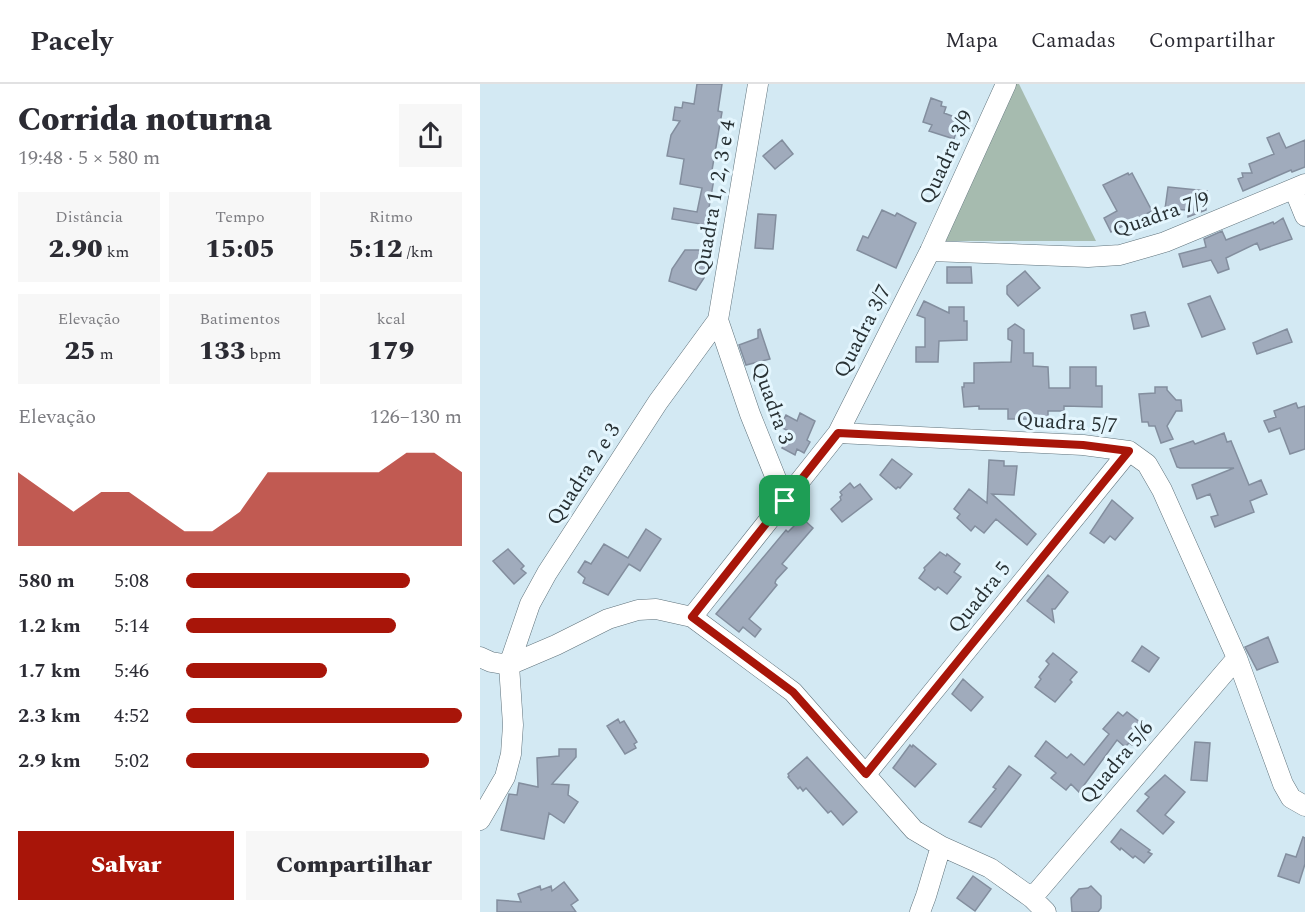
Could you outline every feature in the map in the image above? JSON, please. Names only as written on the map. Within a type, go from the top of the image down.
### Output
[{"type":"street","name":"Quadra 1, 2, 3 e 4","points":[[718,320],[758,84]]},
{"type":"street","name":"Quadra 3/9","points":[[930,251],[1006,84]]},
{"type":"street","name":"Quadra 7/9","points":[[930,251],[1088,257],[1120,255],[1165,242],[1299,186]]},
{"type":"street","points":[[1299,186],[1305,216]]},
{"type":"street","name":"Quadra 3/7","points":[[692,617],[838,433],[930,251]]},
{"type":"street","name":"Quadra 3","points":[[718,320],[750,414],[785,501]]},
{"type":"street","name":"Quadra 2 e 3","points":[[509,665],[530,604],[547,573],[658,402],[718,320]]},
{"type":"street","name":"Quadra 5/7","points":[[838,433],[1083,445],[1129,451],[1147,464],[1162,490],[1237,657],[1283,784],[1291,798],[1305,806]]},
{"type":"street","name":"Quadra 5","points":[[866,774],[1129,451]]},
{"type":"street","points":[[480,657],[491,662],[509,665],[608,619],[638,610],[656,609],[692,617],[793,692],[914,830],[941,846],[990,868],[1032,898],[1046,912]]},
{"type":"street","name":"Quadra 5/6","points":[[1032,898],[1237,657]]},
{"type":"street","points":[[480,820],[505,777],[511,754],[513,725],[509,665]]},
{"type":"street","points":[[920,912],[941,846]]},
{"type":"green space","points":[[1013,84],[1019,84],[1096,241],[941,241]]},
{"type":"building","points":[[697,84],[722,84],[718,111],[722,112],[711,176],[714,176],[714,179],[706,225],[672,219],[674,208],[697,212],[702,188],[680,184],[684,159],[667,156],[671,135],[680,121],[673,120],[675,107],[682,108],[683,102],[694,104]]},
{"type":"building","points":[[931,98],[942,102],[941,106],[946,107],[944,113],[960,119],[954,139],[929,131],[932,125],[923,122]]},
{"type":"building","points":[[1279,133],[1286,148],[1305,140],[1305,167],[1292,172],[1291,170],[1243,191],[1238,179],[1243,177],[1242,173],[1252,173],[1249,164],[1274,154],[1267,138]]},
{"type":"building","points":[[782,140],[793,154],[775,169],[763,156]]},
{"type":"building","points":[[1128,173],[1129,175],[1132,173],[1152,211],[1111,232],[1104,218],[1117,211],[1103,185]]},
{"type":"building","points":[[1168,187],[1207,191],[1206,210],[1188,217],[1188,210],[1165,209]]},
{"type":"building","points":[[882,210],[895,216],[897,213],[916,223],[896,268],[857,250],[863,236],[868,238]]},
{"type":"building","points":[[758,214],[776,215],[773,249],[755,248]]},
{"type":"building","points":[[1283,218],[1292,239],[1260,250],[1257,243],[1226,258],[1229,269],[1218,273],[1211,260],[1183,267],[1179,254],[1206,247],[1204,239],[1222,231],[1226,240],[1273,222],[1274,224]]},
{"type":"building","points":[[685,250],[701,250],[708,266],[696,290],[669,281],[672,269]]},
{"type":"building","points":[[947,267],[971,267],[972,283],[947,283]]},
{"type":"building","points":[[1025,271],[1040,288],[1018,306],[1007,294],[1007,286]]},
{"type":"building","points":[[1210,296],[1225,329],[1202,337],[1188,304]]},
{"type":"building","points":[[924,301],[949,313],[949,307],[964,307],[967,340],[939,341],[938,362],[916,362],[916,347],[925,347],[925,318],[917,315]]},
{"type":"building","points":[[1145,312],[1149,326],[1134,329],[1131,315]]},
{"type":"building","points":[[1015,324],[1024,330],[1024,353],[1033,353],[1033,366],[1048,367],[1049,388],[1070,388],[1070,367],[1096,367],[1096,386],[1102,386],[1102,407],[1064,406],[1064,411],[1048,411],[1048,419],[1008,419],[1008,409],[964,407],[962,387],[964,383],[974,383],[974,363],[1011,362],[1012,341],[1008,339],[1008,329]]},
{"type":"building","points":[[760,329],[770,359],[746,365],[739,345],[758,338]]},
{"type":"building","points":[[1287,329],[1292,342],[1257,354],[1253,343]]},
{"type":"building","points":[[1155,387],[1167,387],[1176,400],[1181,400],[1182,411],[1176,411],[1167,426],[1173,439],[1161,443],[1155,426],[1142,422],[1139,394],[1155,393]]},
{"type":"building","points":[[1296,403],[1298,408],[1305,406],[1305,449],[1290,454],[1280,428],[1269,432],[1264,421],[1276,417],[1274,411]]},
{"type":"building","points":[[800,413],[815,421],[807,440],[810,442],[804,453],[797,449],[795,455],[782,448],[791,432],[780,427],[786,415],[797,421]]},
{"type":"building","points":[[1224,433],[1227,442],[1231,441],[1249,485],[1261,480],[1267,494],[1250,501],[1254,512],[1215,527],[1211,517],[1218,515],[1210,494],[1197,499],[1192,485],[1234,468],[1180,468],[1177,467],[1170,449],[1193,441],[1195,444]]},
{"type":"building","points":[[892,459],[912,474],[900,488],[896,489],[880,475]]},
{"type":"building","points":[[989,460],[1004,461],[1004,466],[1017,466],[1014,495],[992,494],[1036,534],[1027,545],[996,519],[984,533],[975,526],[971,531],[957,518],[960,514],[954,509],[969,489],[987,503]]},
{"type":"building","points":[[850,483],[854,488],[860,484],[872,499],[842,522],[831,509],[841,500],[840,492]]},
{"type":"building","points":[[1112,500],[1133,518],[1115,540],[1110,536],[1104,543],[1090,533]]},
{"type":"building","points":[[802,518],[813,528],[782,564],[787,568],[776,580],[777,585],[749,619],[761,629],[755,637],[743,627],[739,632],[716,614],[786,530],[788,532]]},
{"type":"building","points":[[646,529],[661,539],[640,571],[629,564],[608,595],[583,583],[585,578],[578,572],[585,561],[591,564],[604,544],[628,558]]},
{"type":"building","points":[[508,549],[524,566],[521,569],[526,573],[514,584],[493,561]]},
{"type":"building","points":[[940,552],[946,556],[947,554],[960,564],[954,572],[961,577],[947,594],[938,587],[935,590],[919,578],[924,568]]},
{"type":"building","points":[[1048,575],[1068,592],[1055,609],[1052,609],[1054,622],[1027,601]]},
{"type":"building","points":[[1268,637],[1278,662],[1257,670],[1245,647]]},
{"type":"building","points":[[1142,646],[1159,658],[1149,672],[1132,661]]},
{"type":"building","points":[[1053,653],[1077,672],[1070,680],[1072,682],[1055,702],[1035,687],[1049,664],[1046,661]]},
{"type":"building","points":[[963,679],[983,697],[971,711],[952,694]]},
{"type":"building","points":[[1118,712],[1123,716],[1127,712],[1146,727],[1132,745],[1129,743],[1125,747],[1117,740],[1079,792],[1071,784],[1066,790],[1051,778],[1056,773],[1035,756],[1046,741],[1067,758],[1071,754],[1084,765],[1109,734],[1103,729]]},
{"type":"building","points":[[618,719],[620,723],[624,721],[637,742],[634,744],[636,748],[625,754],[607,726]]},
{"type":"building","points":[[1195,742],[1210,743],[1207,781],[1191,780]]},
{"type":"building","points":[[910,745],[936,764],[915,787],[893,768]]},
{"type":"building","points":[[559,749],[576,749],[576,757],[552,784],[569,785],[568,795],[578,802],[564,823],[549,813],[544,839],[501,830],[509,794],[517,795],[519,783],[538,787],[537,758],[559,756]]},
{"type":"building","points":[[807,757],[857,812],[843,825],[831,811],[828,813],[806,788],[803,791],[800,787],[798,789],[788,777],[788,774]]},
{"type":"building","points":[[1009,766],[1021,775],[981,827],[969,822],[996,789],[993,787]]},
{"type":"building","points":[[1165,775],[1185,792],[1165,815],[1174,822],[1163,834],[1137,811],[1149,797],[1145,794]]},
{"type":"building","points":[[1121,829],[1150,850],[1148,852],[1152,854],[1144,863],[1135,856],[1133,858],[1121,848],[1120,850],[1111,842]]},
{"type":"building","points":[[1303,837],[1305,838],[1305,864],[1299,883],[1278,876],[1286,854],[1296,857]]},
{"type":"building","points":[[973,876],[991,889],[975,911],[957,898]]},
{"type":"building","points":[[564,882],[578,900],[571,905],[576,912],[497,912],[497,900],[521,902],[518,894],[540,886],[541,890],[551,886],[552,891]]},
{"type":"building","points":[[1091,886],[1101,896],[1101,908],[1098,912],[1072,912],[1071,898],[1079,889]]},
{"type":"route","points":[[838,433],[1083,445],[1129,451],[866,774],[793,692],[692,617],[785,501],[838,433]]}]
